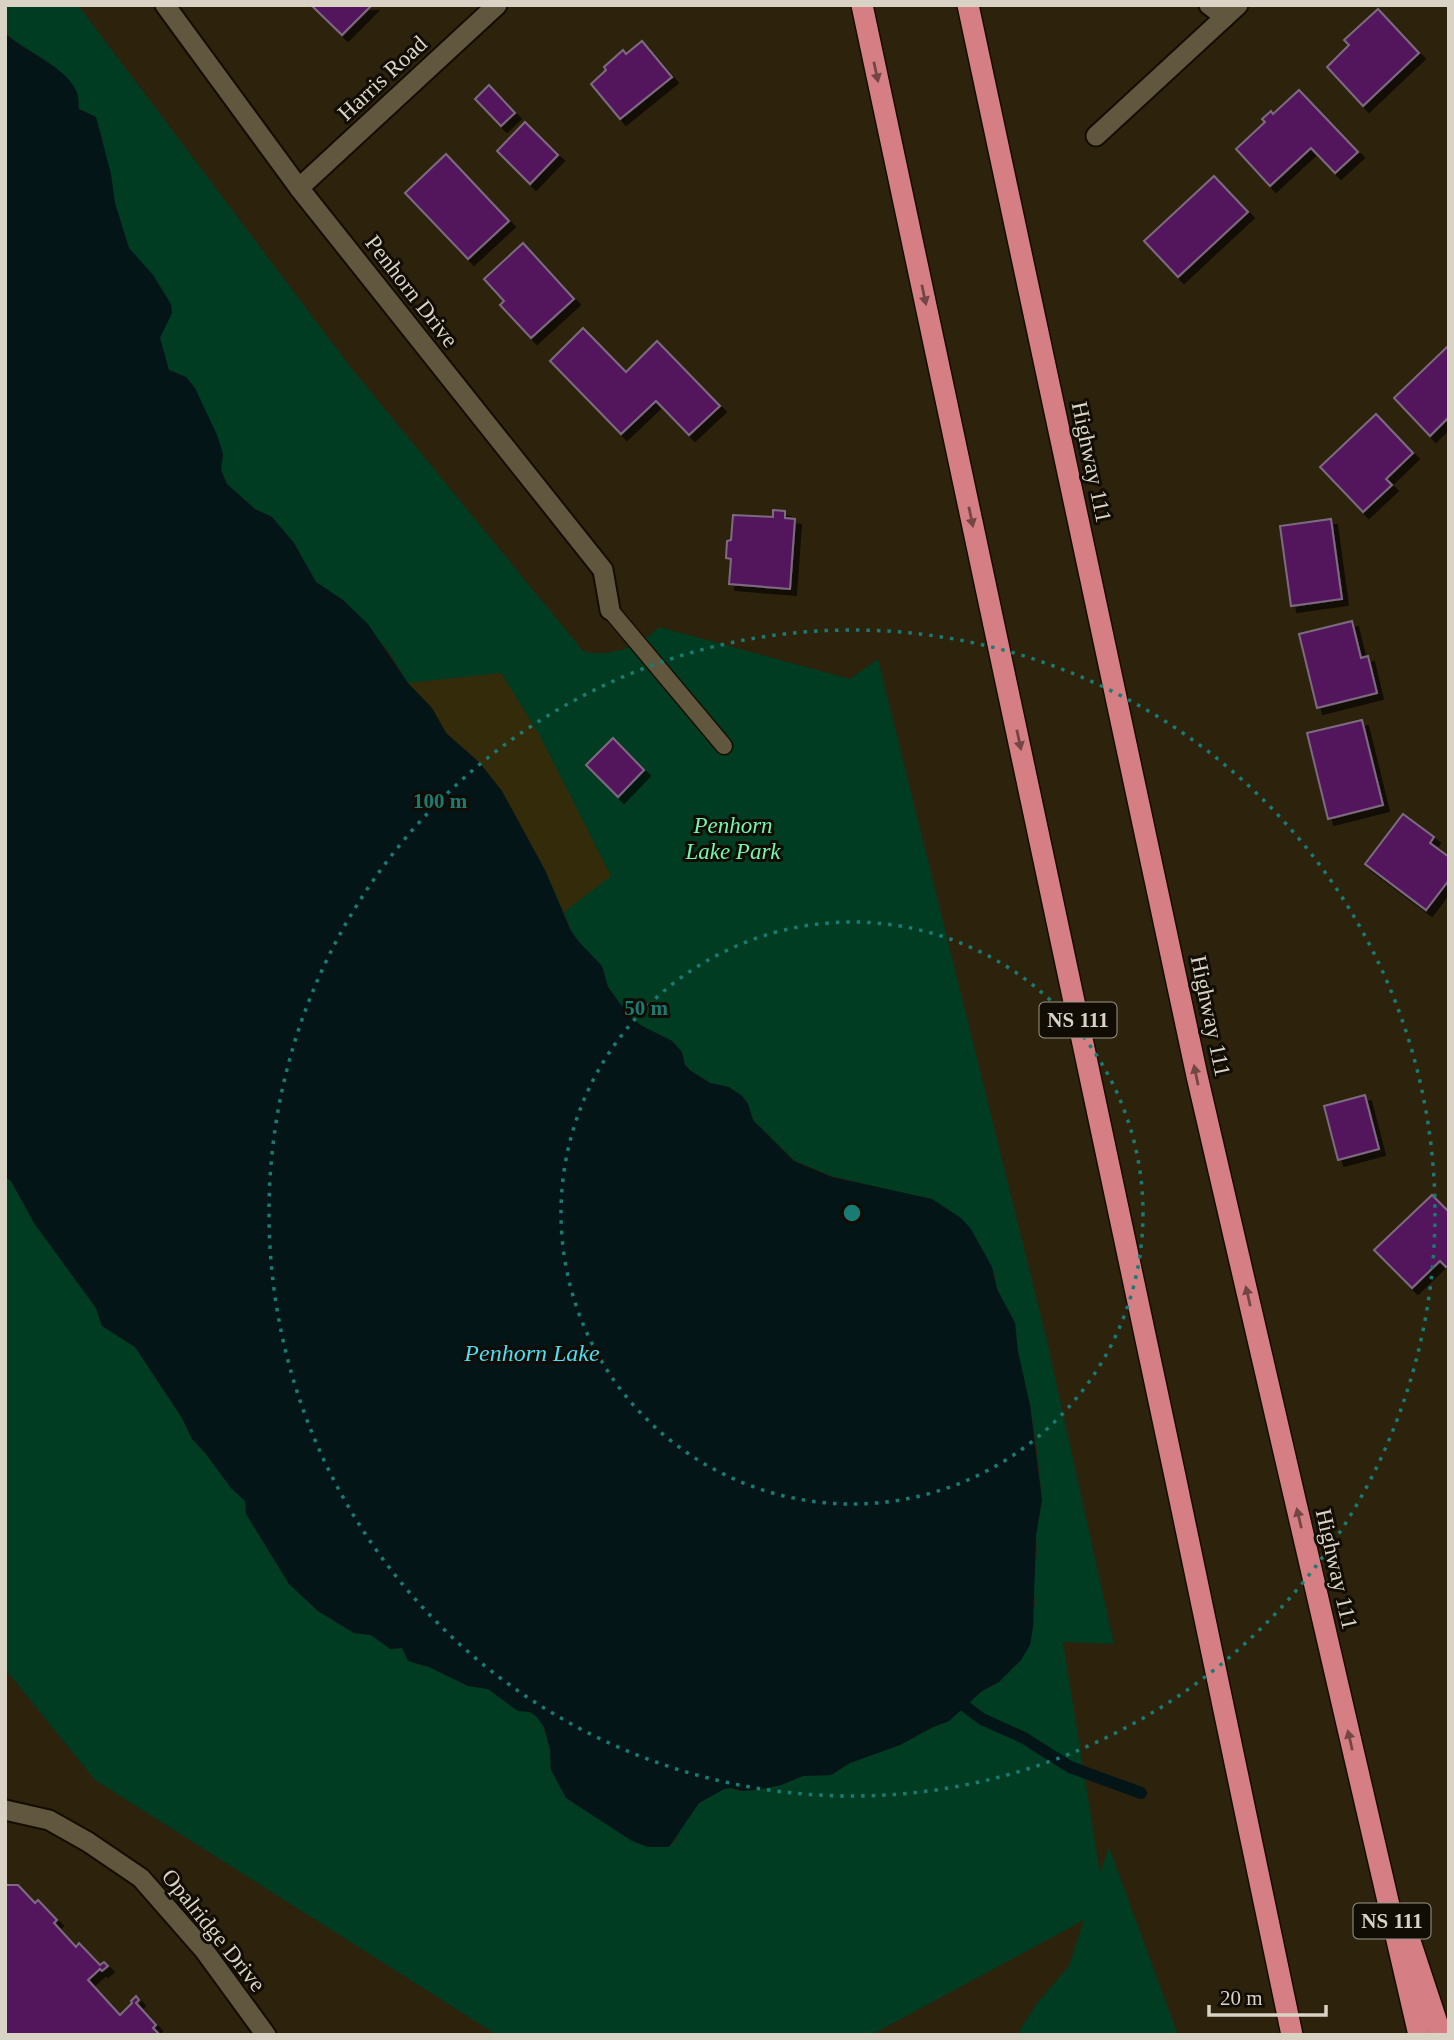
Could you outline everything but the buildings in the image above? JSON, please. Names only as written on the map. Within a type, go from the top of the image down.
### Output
[{"type":"highway","name":"NS 111","points":[[862,5],[1292,2035]]},
{"type":"highway","name":"Highway 111","points":[[968,5],[1194,1062],[1419,2035]]},
{"type":"highway","points":[[1365,1806],[1441,2035]]},
{"type":"street","name":"Penhorn Drive","points":[[165,5],[299,188],[603,570],[610,610]]},
{"type":"street","name":"Harris Road","points":[[299,188],[497,5]]},
{"type":"street","points":[[1209,5],[1231,11]]},
{"type":"street","points":[[1096,136],[1231,11]]},
{"type":"street","name":"Opalridge Drive","points":[[5,1810],[49,1820],[88,1842],[141,1878],[204,1950],[266,2035]]},
{"type":"lane","points":[[610,610],[724,746]]},
{"type":"green space","name":"Penhorn Lake Park","points":[[5,5],[78,5],[348,364],[583,651],[603,653],[624,649],[659,627],[850,679],[878,659],[1047,1341],[1114,1644],[1063,1642],[1100,1873],[1109,1847],[1178,2035],[1017,2035],[1038,2002],[1069,1966],[1084,1920],[871,2035],[494,2033],[95,1780],[5,1669],[5,1177],[11,1181],[34,1223],[96,1308],[102,1326],[135,1347],[182,1418],[192,1439],[231,1488],[245,1501],[245,1512],[289,1584],[318,1611],[354,1633],[371,1635],[393,1649],[402,1648],[416,1664],[429,1667],[468,1686],[488,1689],[518,1711],[530,1712],[541,1720],[550,1749],[551,1770],[566,1798],[625,1836],[674,1843],[699,1803],[724,1789],[738,1791],[781,1785],[803,1776],[831,1775],[850,1763],[900,1745],[949,1721],[982,1691],[999,1682],[1021,1660],[1035,1604],[1033,1584],[1036,1535],[1042,1500],[1037,1450],[1015,1323],[997,1289],[995,1275],[968,1225],[953,1214],[906,1194],[832,1176],[795,1161],[753,1120],[748,1104],[742,1096],[729,1087],[710,1083],[691,1071],[685,1065],[682,1052],[672,1041],[642,1026],[629,1016],[608,987],[602,966],[570,929],[564,912],[502,791],[408,683],[389,652],[343,600],[316,582],[294,543],[272,517],[255,509],[227,484],[221,470],[223,454],[195,388],[186,377],[169,370],[160,338],[171,313],[129,248],[115,203],[101,133],[90,114],[79,109],[77,93],[65,76],[5,33]]},
{"type":"sand","points":[[501,673],[539,734],[611,876],[564,912],[545,870],[501,791],[480,763],[446,733],[432,708],[408,683]]},
{"type":"water","name":"Penhorn Lake","points":[[5,33],[65,75],[77,93],[79,109],[96,117],[111,174],[115,203],[129,248],[153,275],[171,304],[172,313],[160,338],[169,370],[186,377],[195,388],[217,435],[223,454],[221,470],[227,484],[255,509],[272,517],[294,543],[316,582],[343,600],[368,624],[408,683],[432,708],[446,733],[480,763],[502,791],[545,870],[570,929],[602,966],[608,987],[629,1016],[642,1026],[672,1041],[682,1052],[685,1065],[691,1071],[710,1083],[729,1087],[742,1096],[748,1104],[753,1120],[794,1161],[832,1177],[932,1199],[961,1218],[971,1229],[992,1267],[997,1289],[1015,1323],[1018,1352],[1030,1405],[1042,1500],[1036,1535],[1030,1645],[1021,1660],[999,1682],[982,1691],[949,1721],[900,1745],[850,1763],[831,1775],[803,1776],[781,1785],[757,1790],[724,1789],[699,1803],[669,1847],[648,1847],[632,1841],[566,1798],[551,1770],[550,1749],[544,1727],[536,1716],[530,1712],[518,1711],[488,1689],[468,1686],[429,1667],[408,1661],[402,1648],[390,1649],[371,1635],[354,1633],[318,1611],[289,1584],[246,1514],[245,1501],[231,1488],[192,1439],[182,1418],[135,1347],[102,1326],[96,1308],[34,1223],[11,1181],[5,1177]]},
{"type":"waterway","points":[[954,1698],[982,1719],[1024,1738],[1070,1767],[1141,1793]]}]
